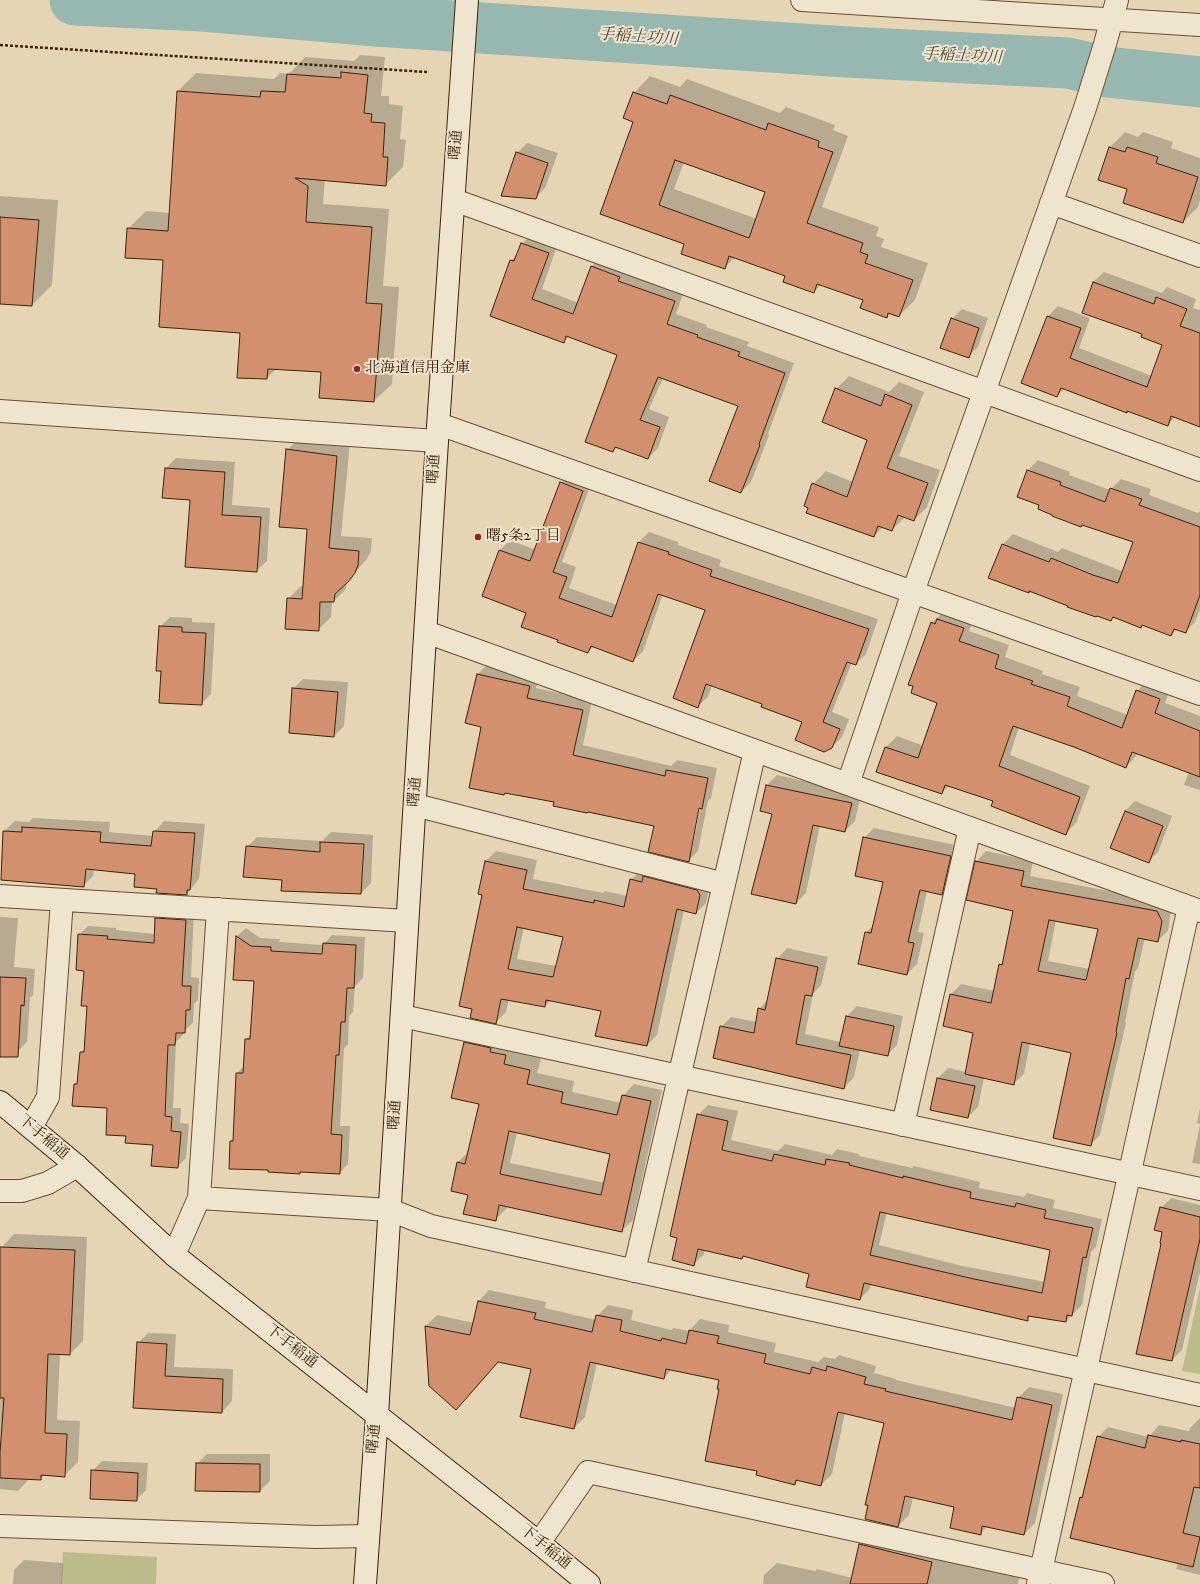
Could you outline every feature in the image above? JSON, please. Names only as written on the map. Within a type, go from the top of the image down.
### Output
[{"type":"street","name":"曙通","points":[[365,1584],[467,0]]},
{"type":"street","points":[[802,0],[1115,10],[1200,25]]},
{"type":"street","points":[[848,784],[913,592],[1085,108],[1115,10]]},
{"type":"street","points":[[454,200],[1200,470]]},
{"type":"street","points":[[1051,203],[1200,256]]},
{"type":"street","points":[[0,411],[438,432],[913,592],[1200,694]]},
{"type":"street","points":[[426,632],[1195,909],[1130,1174],[1040,1577]]},
{"type":"street","points":[[634,1271],[755,751]]},
{"type":"street","points":[[415,805],[724,884]]},
{"type":"street","points":[[904,1125],[970,828]]},
{"type":"street","points":[[0,896],[408,921]]},
{"type":"street","points":[[31,1127],[48,1097],[62,900]]},
{"type":"street","points":[[174,1255],[199,1198],[218,909]]},
{"type":"street","points":[[402,1016],[1200,1189]]},
{"type":"street","name":"下手稲通","points":[[0,1102],[77,1166],[174,1255],[539,1543],[588,1584]]},
{"type":"street","points":[[0,1191],[22,1191],[48,1183],[77,1166]]},
{"type":"street","points":[[199,1198],[390,1210],[431,1226],[1200,1395]]},
{"type":"street","points":[[539,1543],[588,1472],[1040,1577],[1103,1584]]},
{"type":"street","points":[[0,1526],[316,1537],[368,1536]]},
{"type":"path","points":[[0,45],[427,72]]},
{"type":"green space","points":[[1200,1287],[1200,1374],[1182,1371]]},
{"type":"green space","points":[[63,1552],[157,1557],[156,1584],[61,1584]]},
{"type":"building","points":[[341,72],[368,75],[364,113],[372,114],[371,122],[385,123],[383,157],[388,157],[386,186],[295,178],[308,186],[306,222],[372,227],[366,303],[382,304],[374,402],[319,398],[321,372],[268,369],[267,379],[237,378],[240,333],[159,327],[163,260],[125,258],[127,228],[168,231],[177,91],[260,97],[261,91],[285,92],[287,74],[341,78]]},
{"type":"building","points":[[633,92],[667,104],[670,95],[766,130],[768,123],[819,141],[818,147],[833,152],[807,223],[863,243],[860,252],[868,255],[865,263],[913,280],[899,317],[888,313],[887,318],[860,308],[863,300],[817,284],[814,293],[783,282],[785,276],[729,256],[725,269],[681,254],[684,244],[600,214],[633,122],[623,118]],"holes":[[[675,160],[765,192],[749,238],[659,205]]]},
{"type":"building","points":[[1109,147],[1125,152],[1127,147],[1158,157],[1156,163],[1198,177],[1183,223],[1123,203],[1127,189],[1098,180]]},
{"type":"building","points":[[516,152],[548,163],[536,199],[501,196]]},
{"type":"building","points":[[0,217],[39,220],[32,306],[0,304]]},
{"type":"building","points":[[521,243],[549,253],[532,299],[573,314],[591,266],[620,277],[618,281],[675,301],[667,324],[698,335],[697,337],[740,352],[738,356],[785,373],[759,444],[760,445],[741,493],[709,481],[738,406],[658,377],[640,420],[660,427],[648,459],[615,447],[613,452],[585,442],[617,355],[566,336],[564,343],[490,316],[510,260],[514,261]]},
{"type":"building","points":[[1093,282],[1154,304],[1156,297],[1187,309],[1180,326],[1200,333],[1200,427],[1171,416],[1168,426],[1127,411],[1127,413],[1061,388],[1057,397],[1021,383],[1047,316],[1081,328],[1070,358],[1147,387],[1162,345],[1141,337],[1142,334],[1082,313]]},
{"type":"building","points":[[951,318],[979,328],[969,358],[940,348]]},
{"type":"building","points":[[835,388],[881,406],[885,394],[912,405],[887,468],[928,483],[914,521],[898,515],[892,531],[878,526],[874,537],[806,513],[808,508],[804,506],[812,483],[847,497],[867,440],[822,422]]},
{"type":"building","points":[[286,449],[337,456],[329,548],[359,551],[358,565],[355,573],[335,594],[334,602],[320,602],[319,631],[285,629],[287,598],[302,599],[307,529],[279,527]]},
{"type":"building","points":[[165,468],[225,472],[222,515],[261,517],[257,572],[185,567],[190,500],[162,498]]},
{"type":"building","points":[[1027,470],[1061,482],[1060,485],[1105,502],[1110,488],[1142,499],[1139,505],[1200,527],[1200,595],[1186,633],[1174,629],[1171,636],[1142,625],[1141,628],[1113,617],[1111,621],[1097,616],[1096,617],[1029,591],[1029,593],[988,578],[1002,544],[1049,562],[1051,558],[1093,575],[1118,583],[1133,542],[1082,525],[1081,527],[1052,516],[1038,509],[1039,505],[1017,497]]},
{"type":"building","points":[[560,482],[583,491],[553,572],[567,577],[559,598],[612,617],[638,542],[669,552],[668,554],[712,570],[710,576],[869,629],[856,665],[847,662],[823,722],[840,729],[832,748],[824,752],[795,740],[802,722],[761,707],[762,704],[706,684],[698,708],[673,698],[705,610],[658,594],[633,662],[591,646],[588,653],[557,642],[558,640],[521,627],[526,613],[482,596],[499,550],[530,561]]},
{"type":"building","points":[[937,619],[964,628],[959,641],[999,655],[995,668],[1033,681],[1031,684],[1070,697],[1067,706],[1122,728],[1136,690],[1160,699],[1155,713],[1200,731],[1200,777],[1132,752],[1126,768],[1074,747],[1013,726],[999,766],[1080,797],[1066,835],[991,806],[993,801],[945,785],[942,794],[876,772],[885,747],[918,758],[937,703],[911,693],[913,686],[908,685],[931,622],[935,624]]},
{"type":"building","points":[[159,626],[182,627],[182,632],[206,633],[202,705],[159,703],[161,671],[156,671]]},
{"type":"building","points":[[477,674],[530,686],[527,698],[583,710],[573,755],[665,776],[666,770],[708,778],[702,809],[699,808],[689,862],[648,852],[654,826],[553,806],[554,802],[505,793],[504,795],[469,788],[481,727],[465,723]]},
{"type":"building","points":[[292,688],[338,692],[334,737],[289,733]]},
{"type":"building","points":[[766,785],[852,803],[845,832],[813,825],[796,904],[751,894],[772,814],[760,811]]},
{"type":"building","points":[[1125,811],[1163,826],[1149,863],[1110,848]]},
{"type":"building","points":[[22,827],[101,832],[100,842],[151,846],[153,831],[195,833],[190,890],[187,890],[187,895],[156,893],[157,889],[134,887],[135,874],[86,869],[84,887],[1,880],[3,831],[22,832]]},
{"type":"building","points":[[863,837],[951,856],[942,895],[920,890],[908,942],[914,943],[907,975],[858,964],[865,932],[871,933],[883,882],[855,876]]},
{"type":"building","points":[[320,842],[364,844],[361,894],[281,891],[282,880],[243,877],[246,846],[320,852]]},
{"type":"building","points":[[485,861],[527,870],[523,889],[594,903],[594,900],[624,907],[630,879],[642,882],[643,876],[697,890],[700,895],[696,914],[677,909],[647,1046],[595,1036],[601,1011],[546,1000],[545,1007],[501,999],[496,1024],[470,1018],[472,1009],[459,1006],[482,895],[478,894]],"holes":[[[517,927],[563,937],[553,977],[508,969]]]},
{"type":"building","points":[[975,861],[1024,871],[1021,886],[1157,911],[1162,921],[1158,942],[1138,938],[1129,979],[1126,978],[1117,1033],[1091,1146],[1053,1138],[1071,1053],[1022,1042],[1014,1085],[965,1074],[973,1033],[943,1026],[950,994],[991,1003],[999,964],[1002,965],[1013,911],[966,900]],"holes":[[[1049,920],[1098,929],[1086,980],[1038,971]]]},
{"type":"building","points":[[155,918],[186,920],[182,986],[191,986],[190,1010],[186,1010],[185,1033],[176,1033],[175,1045],[168,1045],[165,1116],[172,1117],[171,1131],[181,1132],[178,1168],[151,1166],[153,1145],[125,1143],[126,1136],[106,1135],[107,1108],[72,1106],[74,1084],[77,1084],[80,1052],[84,1052],[87,1006],[81,1006],[84,971],[76,970],[78,934],[108,936],[107,939],[154,943]]},
{"type":"building","points":[[236,936],[251,946],[271,947],[271,951],[322,954],[323,943],[356,945],[354,988],[347,988],[345,1022],[341,1022],[339,1055],[336,1055],[331,1134],[342,1135],[340,1174],[300,1172],[300,1174],[268,1172],[268,1170],[229,1169],[230,1141],[233,1141],[236,1073],[243,1073],[245,1039],[250,1039],[254,981],[233,980]]},
{"type":"building","points":[[776,958],[818,967],[812,996],[805,995],[796,1044],[851,1055],[844,1089],[713,1058],[720,1026],[754,1033],[758,1008],[765,1010]]},
{"type":"building","points":[[0,977],[26,978],[24,1006],[21,1005],[18,1057],[0,1057]]},
{"type":"building","points":[[846,1016],[894,1026],[888,1056],[839,1046]]},
{"type":"building","points":[[464,1042],[491,1048],[490,1052],[506,1055],[504,1064],[530,1070],[527,1084],[563,1092],[561,1103],[617,1115],[622,1095],[651,1101],[622,1232],[499,1205],[496,1221],[463,1214],[468,1195],[451,1191],[457,1162],[465,1164],[479,1104],[451,1098]],"holes":[[[509,1131],[610,1154],[601,1195],[500,1174]]]},
{"type":"building","points":[[937,1078],[975,1086],[968,1118],[930,1110]]},
{"type":"building","points":[[697,1114],[728,1121],[722,1150],[772,1161],[774,1154],[825,1165],[826,1159],[850,1163],[849,1165],[971,1192],[970,1198],[1015,1207],[1016,1203],[1046,1210],[1044,1218],[1093,1228],[1086,1258],[1083,1257],[1072,1316],[1067,1315],[1066,1322],[1028,1316],[1028,1321],[864,1283],[860,1300],[806,1287],[809,1274],[743,1256],[742,1259],[698,1249],[694,1266],[672,1260],[677,1238],[670,1236]],"holes":[[[880,1212],[1050,1250],[1042,1293],[870,1255]]]},
{"type":"building","points":[[1160,1207],[1200,1217],[1200,1239],[1172,1361],[1136,1354],[1161,1244],[1162,1232],[1154,1230]]},
{"type":"building","points":[[0,1247],[75,1250],[70,1355],[48,1354],[45,1433],[67,1434],[65,1477],[41,1475],[41,1480],[0,1478],[0,1453],[4,1398],[0,1398]]},
{"type":"building","points":[[478,1301],[536,1313],[534,1319],[592,1332],[596,1315],[622,1320],[620,1331],[661,1341],[662,1338],[686,1344],[689,1330],[719,1336],[717,1343],[766,1354],[764,1363],[810,1374],[812,1367],[826,1371],[827,1366],[866,1377],[864,1384],[886,1389],[885,1391],[1012,1420],[1017,1397],[1052,1405],[1024,1535],[982,1526],[981,1535],[950,1528],[954,1507],[905,1496],[898,1527],[865,1519],[868,1505],[865,1505],[884,1423],[838,1412],[821,1486],[796,1480],[795,1485],[756,1475],[757,1471],[705,1461],[719,1389],[717,1389],[719,1380],[666,1369],[664,1379],[590,1362],[574,1429],[520,1417],[531,1369],[498,1362],[456,1410],[429,1386],[425,1326],[470,1335]]},
{"type":"building","points":[[137,1342],[167,1344],[165,1376],[223,1379],[222,1413],[133,1408]]},
{"type":"building","points":[[1148,1435],[1181,1442],[1181,1440],[1200,1444],[1200,1488],[1194,1487],[1183,1533],[1200,1537],[1193,1567],[1070,1538],[1080,1497],[1082,1498],[1097,1436],[1145,1448]]},
{"type":"building","points":[[196,1463],[260,1464],[260,1492],[195,1491]]},
{"type":"building","points":[[91,1470],[138,1473],[137,1501],[90,1499]]},
{"type":"building","points":[[859,1544],[932,1562],[927,1584],[850,1584]]},
{"type":"waterway","name":"手稲土功川","points":[[75,0],[203,6],[376,21],[847,52],[1068,63],[1107,72],[1200,82]]},
{"type":"place","name":"北海道信用金庫","points":[[357,369]]},
{"type":"place","name":"曙5条2丁目","points":[[478,537]]}]
